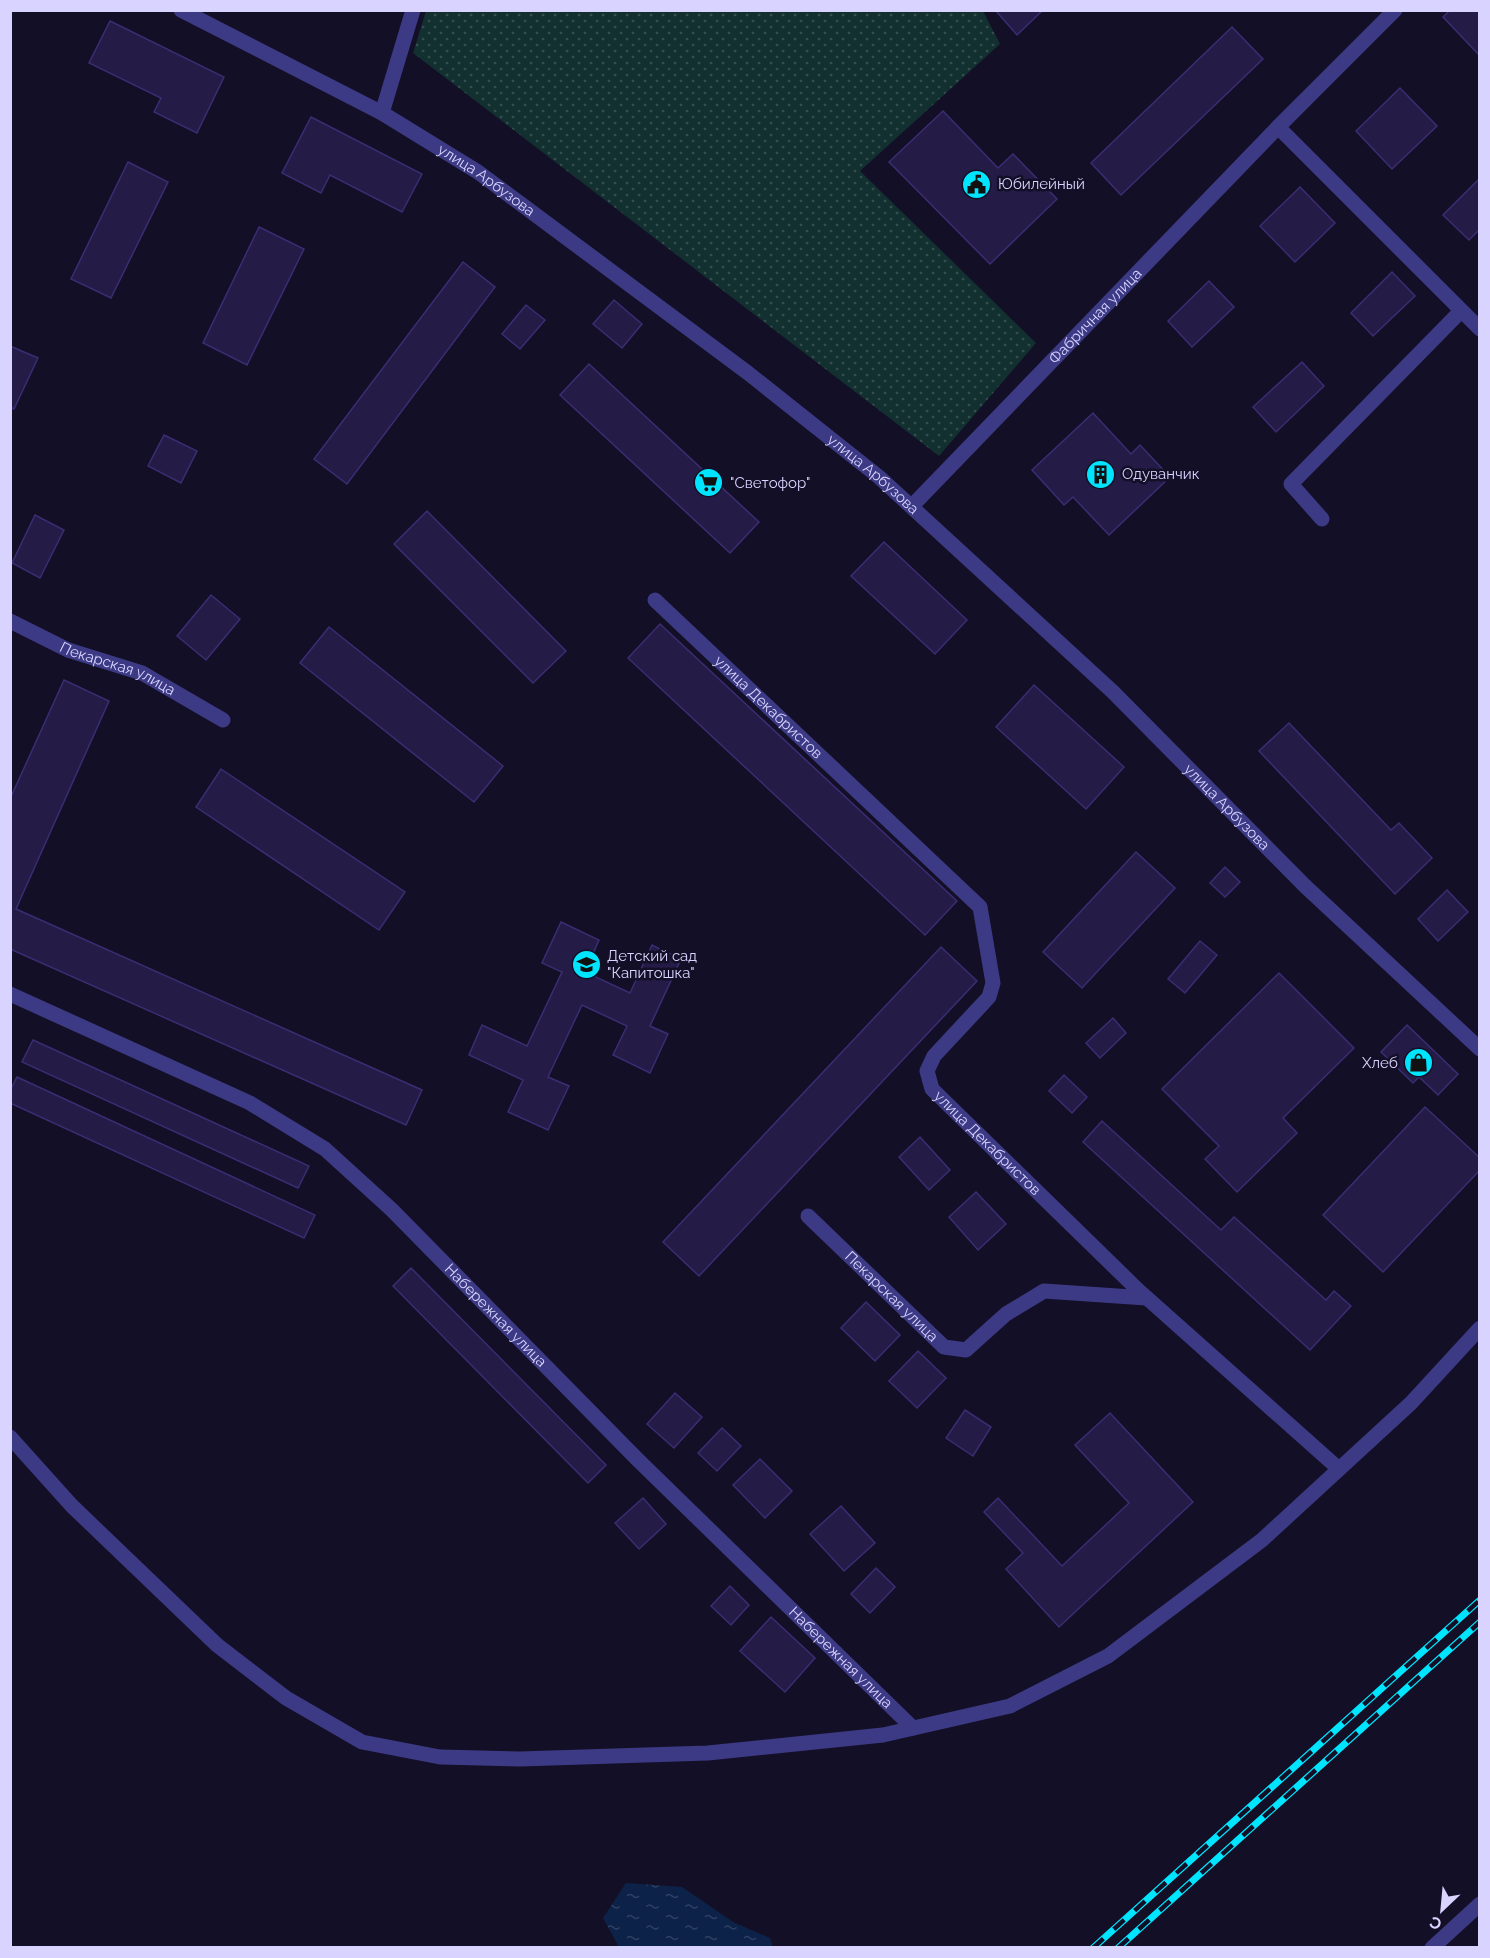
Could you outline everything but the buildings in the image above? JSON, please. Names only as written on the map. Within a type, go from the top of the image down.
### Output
[{"type":"street","name":"улица Арбузова","points":[[181,10],[382,113],[478,172],[747,373],[912,506],[1113,692],[1305,886],[1479,1049]]},
{"type":"street","points":[[382,113],[413,10]]},
{"type":"street","name":"Фабричная улица","points":[[912,506],[1278,127],[1395,10]]},
{"type":"street","points":[[1278,127],[1479,329]]},
{"type":"street","points":[[1322,519],[1291,484],[1461,311]]},
{"type":"street","name":"улица Декабристов","points":[[655,600],[980,907],[993,984],[989,997],[934,1056],[927,1071],[932,1089],[1146,1298],[1339,1469]]},
{"type":"street","name":"Пекарская улица","points":[[10,621],[68,650],[142,673],[223,720]]},
{"type":"street","name":"Набережная улица","points":[[10,994],[250,1103],[325,1149],[392,1210],[638,1460],[913,1728]]},
{"type":"street","name":"Пекарская улица","points":[[808,1216],[944,1347],[966,1350],[1006,1314],[1044,1291],[1146,1298]]},
{"type":"street","points":[[10,1437],[72,1506],[217,1645],[286,1698],[362,1742],[440,1757],[520,1759],[708,1753],[883,1736],[1010,1706],[1108,1656],[1262,1540],[1411,1403],[1479,1328]]},
{"type":"street","points":[[1432,1947],[1479,1904]]},
{"type":"green space","points":[[426,11],[983,11],[1000,44],[860,171],[1036,343],[939,456],[413,53]]},
{"type":"water","points":[[626,1883],[682,1887],[733,1922],[770,1938],[773,1947],[619,1947],[603,1918]]},
{"type":"railway","points":[[1093,1948],[1480,1600]]},
{"type":"railway","points":[[1118,1948],[1480,1622]]},
{"type":"place","name":"Юбилейный","points":[[977,184]]},
{"type":"place","name":"Одуванчик","points":[[1101,474]]},
{"type":"place","name":"\"Светофор\"","points":[[709,483]]},
{"type":"place","name":"Детский сад \"Капитошка\"","points":[[586,965]]},
{"type":"place","name":"Хлеб","points":[[1419,1063]]}]
